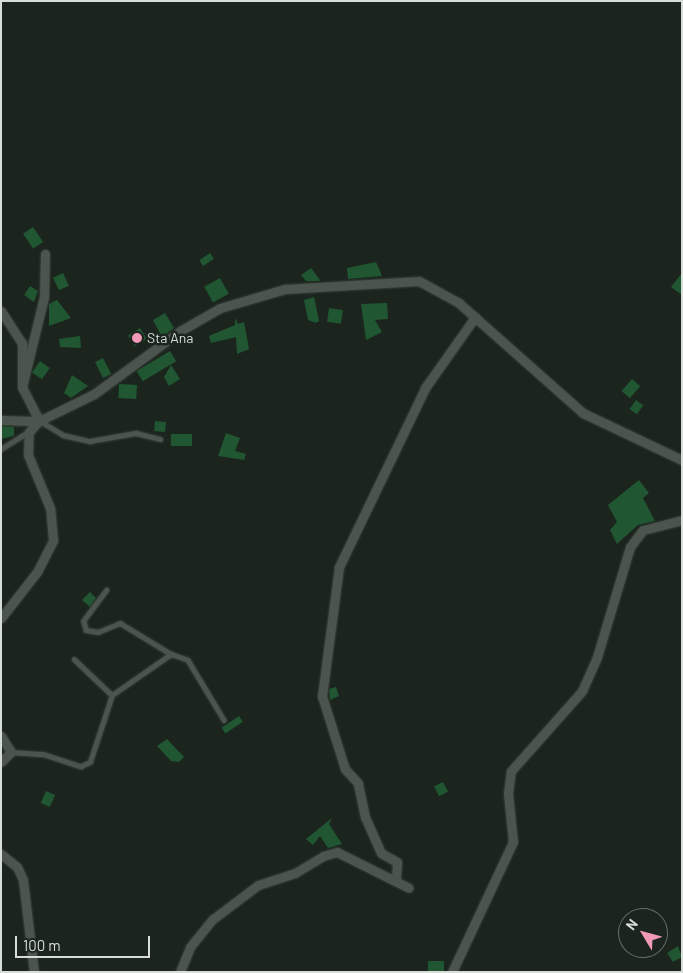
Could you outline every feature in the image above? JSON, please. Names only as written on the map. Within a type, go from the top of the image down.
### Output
[{"type":"street","points":[[22,387],[44,297],[44,254]]},
{"type":"street","points":[[1,420],[39,421],[73,408],[146,353],[220,308],[285,289],[419,281],[475,317],[583,413],[682,460]]},
{"type":"street","points":[[1,311],[22,343],[22,387],[39,421]]},
{"type":"street","points":[[396,878],[397,862],[381,853],[365,817],[358,784],[345,769],[322,696],[338,567],[426,388],[475,317]]},
{"type":"street","points":[[1,618],[37,572],[53,540],[50,508],[28,455],[29,432],[39,421]]},
{"type":"street","points":[[452,972],[514,842],[508,794],[511,771],[582,691],[597,657],[630,547],[643,530],[682,520]]},
{"type":"street","points":[[1,736],[11,752],[1,762]]},
{"type":"street","points":[[180,972],[201,930],[226,908],[258,885],[295,873],[323,856],[337,852],[383,877],[396,878],[409,888]]},
{"type":"street","points":[[1,854],[17,867],[23,880],[34,972]]},
{"type":"lane","points":[[39,421],[64,435],[90,441],[136,433],[160,438]]},
{"type":"lane","points":[[1,449],[29,432]]},
{"type":"lane","points":[[107,590],[84,621],[86,630],[98,632],[120,624],[171,654],[188,660],[224,720]]},
{"type":"lane","points":[[11,752],[43,754],[81,766],[90,762],[112,695],[171,654]]},
{"type":"lane","points":[[74,658],[112,695]]},
{"type":"building","points":[[33,227],[43,242],[33,249],[23,234]]},
{"type":"building","points":[[210,253],[214,259],[203,266],[199,260]]},
{"type":"building","points":[[376,262],[382,276],[348,279],[347,268]]},
{"type":"building","points":[[311,268],[319,281],[306,281],[301,275]]},
{"type":"building","points":[[63,273],[69,286],[59,290],[53,278]]},
{"type":"building","points":[[682,273],[682,295],[671,287]]},
{"type":"building","points":[[220,278],[229,294],[213,302],[204,287]]},
{"type":"building","points":[[30,286],[38,291],[34,302],[24,295]]},
{"type":"building","points":[[314,297],[319,321],[316,323],[308,320],[304,300]]},
{"type":"building","points":[[57,300],[71,318],[49,326],[49,304]]},
{"type":"building","points":[[387,303],[388,319],[375,320],[382,332],[366,340],[361,304]]},
{"type":"building","points":[[329,308],[343,310],[341,324],[327,322]]},
{"type":"building","points":[[165,313],[174,328],[162,337],[153,320]]},
{"type":"building","points":[[235,318],[238,324],[244,322],[249,349],[237,354],[236,337],[211,343],[209,336],[235,325]]},
{"type":"building","name":"Sta Ana","points":[[140,328],[147,339],[135,346],[128,335]]},
{"type":"building","points":[[80,336],[81,348],[60,347],[59,339]]},
{"type":"building","points":[[170,351],[176,361],[143,381],[137,371]]},
{"type":"building","points":[[103,358],[111,374],[103,378],[95,362]]},
{"type":"building","points":[[40,361],[50,368],[42,379],[32,372]]},
{"type":"building","points":[[171,365],[180,379],[169,386],[164,377]]},
{"type":"building","points":[[72,375],[88,386],[71,398],[64,393]]},
{"type":"building","points":[[632,379],[640,386],[630,398],[622,391]]},
{"type":"building","points":[[119,384],[137,385],[136,399],[118,398]]},
{"type":"building","points":[[636,400],[643,405],[637,414],[630,409]]},
{"type":"building","points":[[155,421],[166,422],[165,432],[154,431]]},
{"type":"building","points":[[1,426],[14,427],[14,436],[1,439]]},
{"type":"building","points":[[226,433],[240,438],[235,451],[246,454],[244,460],[218,456]]},
{"type":"building","points":[[171,434],[192,434],[192,446],[171,446]]},
{"type":"building","points":[[639,480],[649,493],[643,498],[655,521],[638,525],[617,544],[610,530],[617,522],[608,505]]},
{"type":"building","points":[[90,592],[96,598],[90,607],[82,600]]},
{"type":"building","points":[[336,687],[339,696],[330,700],[329,689]]},
{"type":"building","points":[[239,716],[243,722],[226,734],[222,728]]},
{"type":"building","points":[[167,739],[184,757],[179,762],[171,761],[157,746]]},
{"type":"building","points":[[443,782],[448,792],[439,796],[434,787]]},
{"type":"building","points":[[46,791],[55,795],[50,807],[41,803]]},
{"type":"building","points":[[332,818],[329,824],[342,844],[328,848],[320,836],[313,845],[306,839]]},
{"type":"building","points":[[678,946],[682,957],[673,962],[668,952]]},
{"type":"building","points":[[428,961],[444,961],[444,972],[428,972]]},
{"type":"place","name":"Sta Ana","points":[[137,338]]}]
